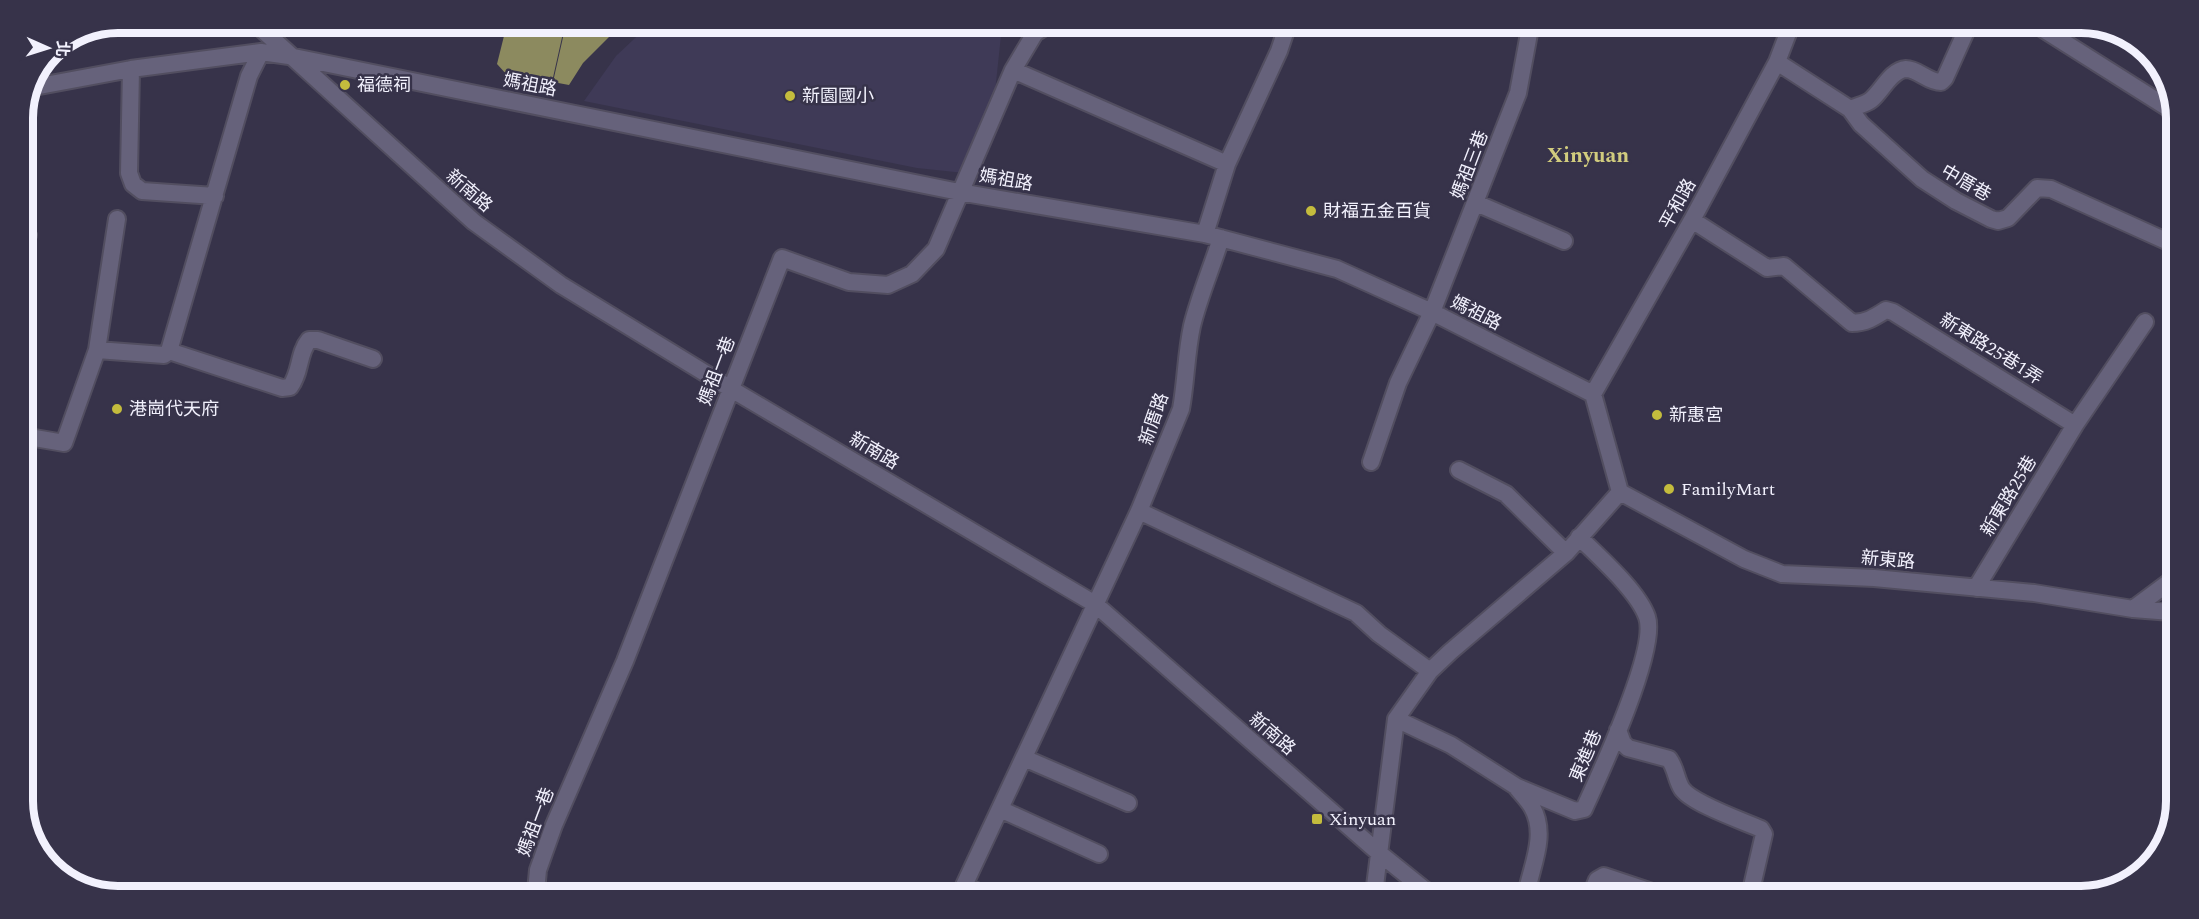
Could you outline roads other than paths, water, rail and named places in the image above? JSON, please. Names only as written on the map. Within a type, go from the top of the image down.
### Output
[{"type":"street","name":"新南路","points":[[265,33],[474,222],[561,285],[731,389],[1095,604],[1378,853],[1420,886]]},
{"type":"street","name":"媽祖一巷","points":[[536,886],[538,870],[554,825],[626,661],[782,258],[849,282],[888,285],[912,274],[936,249],[1013,70],[1035,33]]},
{"type":"street","name":"新厝路","points":[[963,886],[1139,511],[1181,409],[1193,325],[1227,164],[1279,51],[1285,33]]},
{"type":"street","name":"媽祖三巷","points":[[1371,462],[1398,383],[1432,312],[1518,93],[1529,33]]},
{"type":"street","name":"平和路","points":[[1593,394],[1692,220],[1777,62],[1788,33]]},
{"type":"street","points":[[1850,109],[1870,101],[1896,73],[1904,69],[1910,69],[1935,82],[1941,82],[1945,78],[1965,33]]},
{"type":"street","points":[[2049,33],[2165,106]]},
{"type":"street","name":"媽祖路","points":[[40,86],[131,69],[261,52],[959,192],[1213,236],[1337,269],[1432,312],[1593,394]]},
{"type":"street","points":[[97,350],[164,356],[169,351],[249,76],[261,52]]},
{"type":"street","name":"中厝巷","points":[[1777,62],[1850,109],[1861,123],[1922,179],[1956,201],[1991,219],[1998,221],[2008,218],[2032,191],[2042,187],[2166,241]]},
{"type":"street","points":[[131,69],[129,173],[133,184],[142,191],[214,196]]},
{"type":"street","points":[[1013,70],[1227,164]]},
{"type":"street","points":[[1476,203],[1564,242]]},
{"type":"street","points":[[33,438],[64,443],[97,350],[117,219]]},
{"type":"street","name":"新東路25巷1弄","points":[[1692,220],[1767,268],[1784,266],[1852,323],[1869,320],[1886,310],[1893,312],[2076,425]]},
{"type":"street","name":"新東路25巷","points":[[1976,588],[2076,425],[2145,322]]},
{"type":"street","points":[[169,351],[282,387],[290,387],[295,381],[305,345],[309,340],[318,340],[373,359]]},
{"type":"street","points":[[1375,886],[1396,719],[1430,671],[1566,553],[1620,492],[1593,394]]},
{"type":"street","points":[[1459,471],[1506,494],[1566,553]]},
{"type":"street","name":"新東路","points":[[1620,492],[1744,559],[1782,574],[1874,578],[2034,593],[2133,609],[2166,612]]},
{"type":"street","points":[[1139,511],[1356,613],[1379,634],[1430,671]]},
{"type":"street","name":"東進巷","points":[[1396,719],[1451,745],[1517,787],[1575,811],[1584,809],[1639,678],[1649,630],[1641,605],[1623,582],[1579,537]]},
{"type":"street","points":[[2133,609],[2166,584]]},
{"type":"street","points":[[1618,730],[1623,743],[1628,748],[1669,759],[1674,764],[1682,789],[1698,801],[1761,829],[1764,834],[1752,886]]},
{"type":"street","points":[[1023,758],[1128,803]]},
{"type":"street","points":[[1517,787],[1532,807],[1538,824],[1539,843],[1528,886]]},
{"type":"street","points":[[1000,809],[1099,854]]},
{"type":"street","points":[[1595,886],[1597,880],[1604,876],[1634,886]]},
{"type":"place","name":"福德祠","points":[[345,85]]},
{"type":"place","name":"新園國小","points":[[790,96]]},
{"type":"place","name":"財福五金百貨","points":[[1311,211]]},
{"type":"place","name":"港崗代天府","points":[[117,409]]},
{"type":"place","name":"新惠宮","points":[[1657,415]]},
{"type":"place","name":"FamilyMart","points":[[1669,489]]},
{"type":"place","name":"Xinyuan","points":[[1317,819]]},
{"type":"district","name":"Xinyuan","points":[[1588,156]]}]
